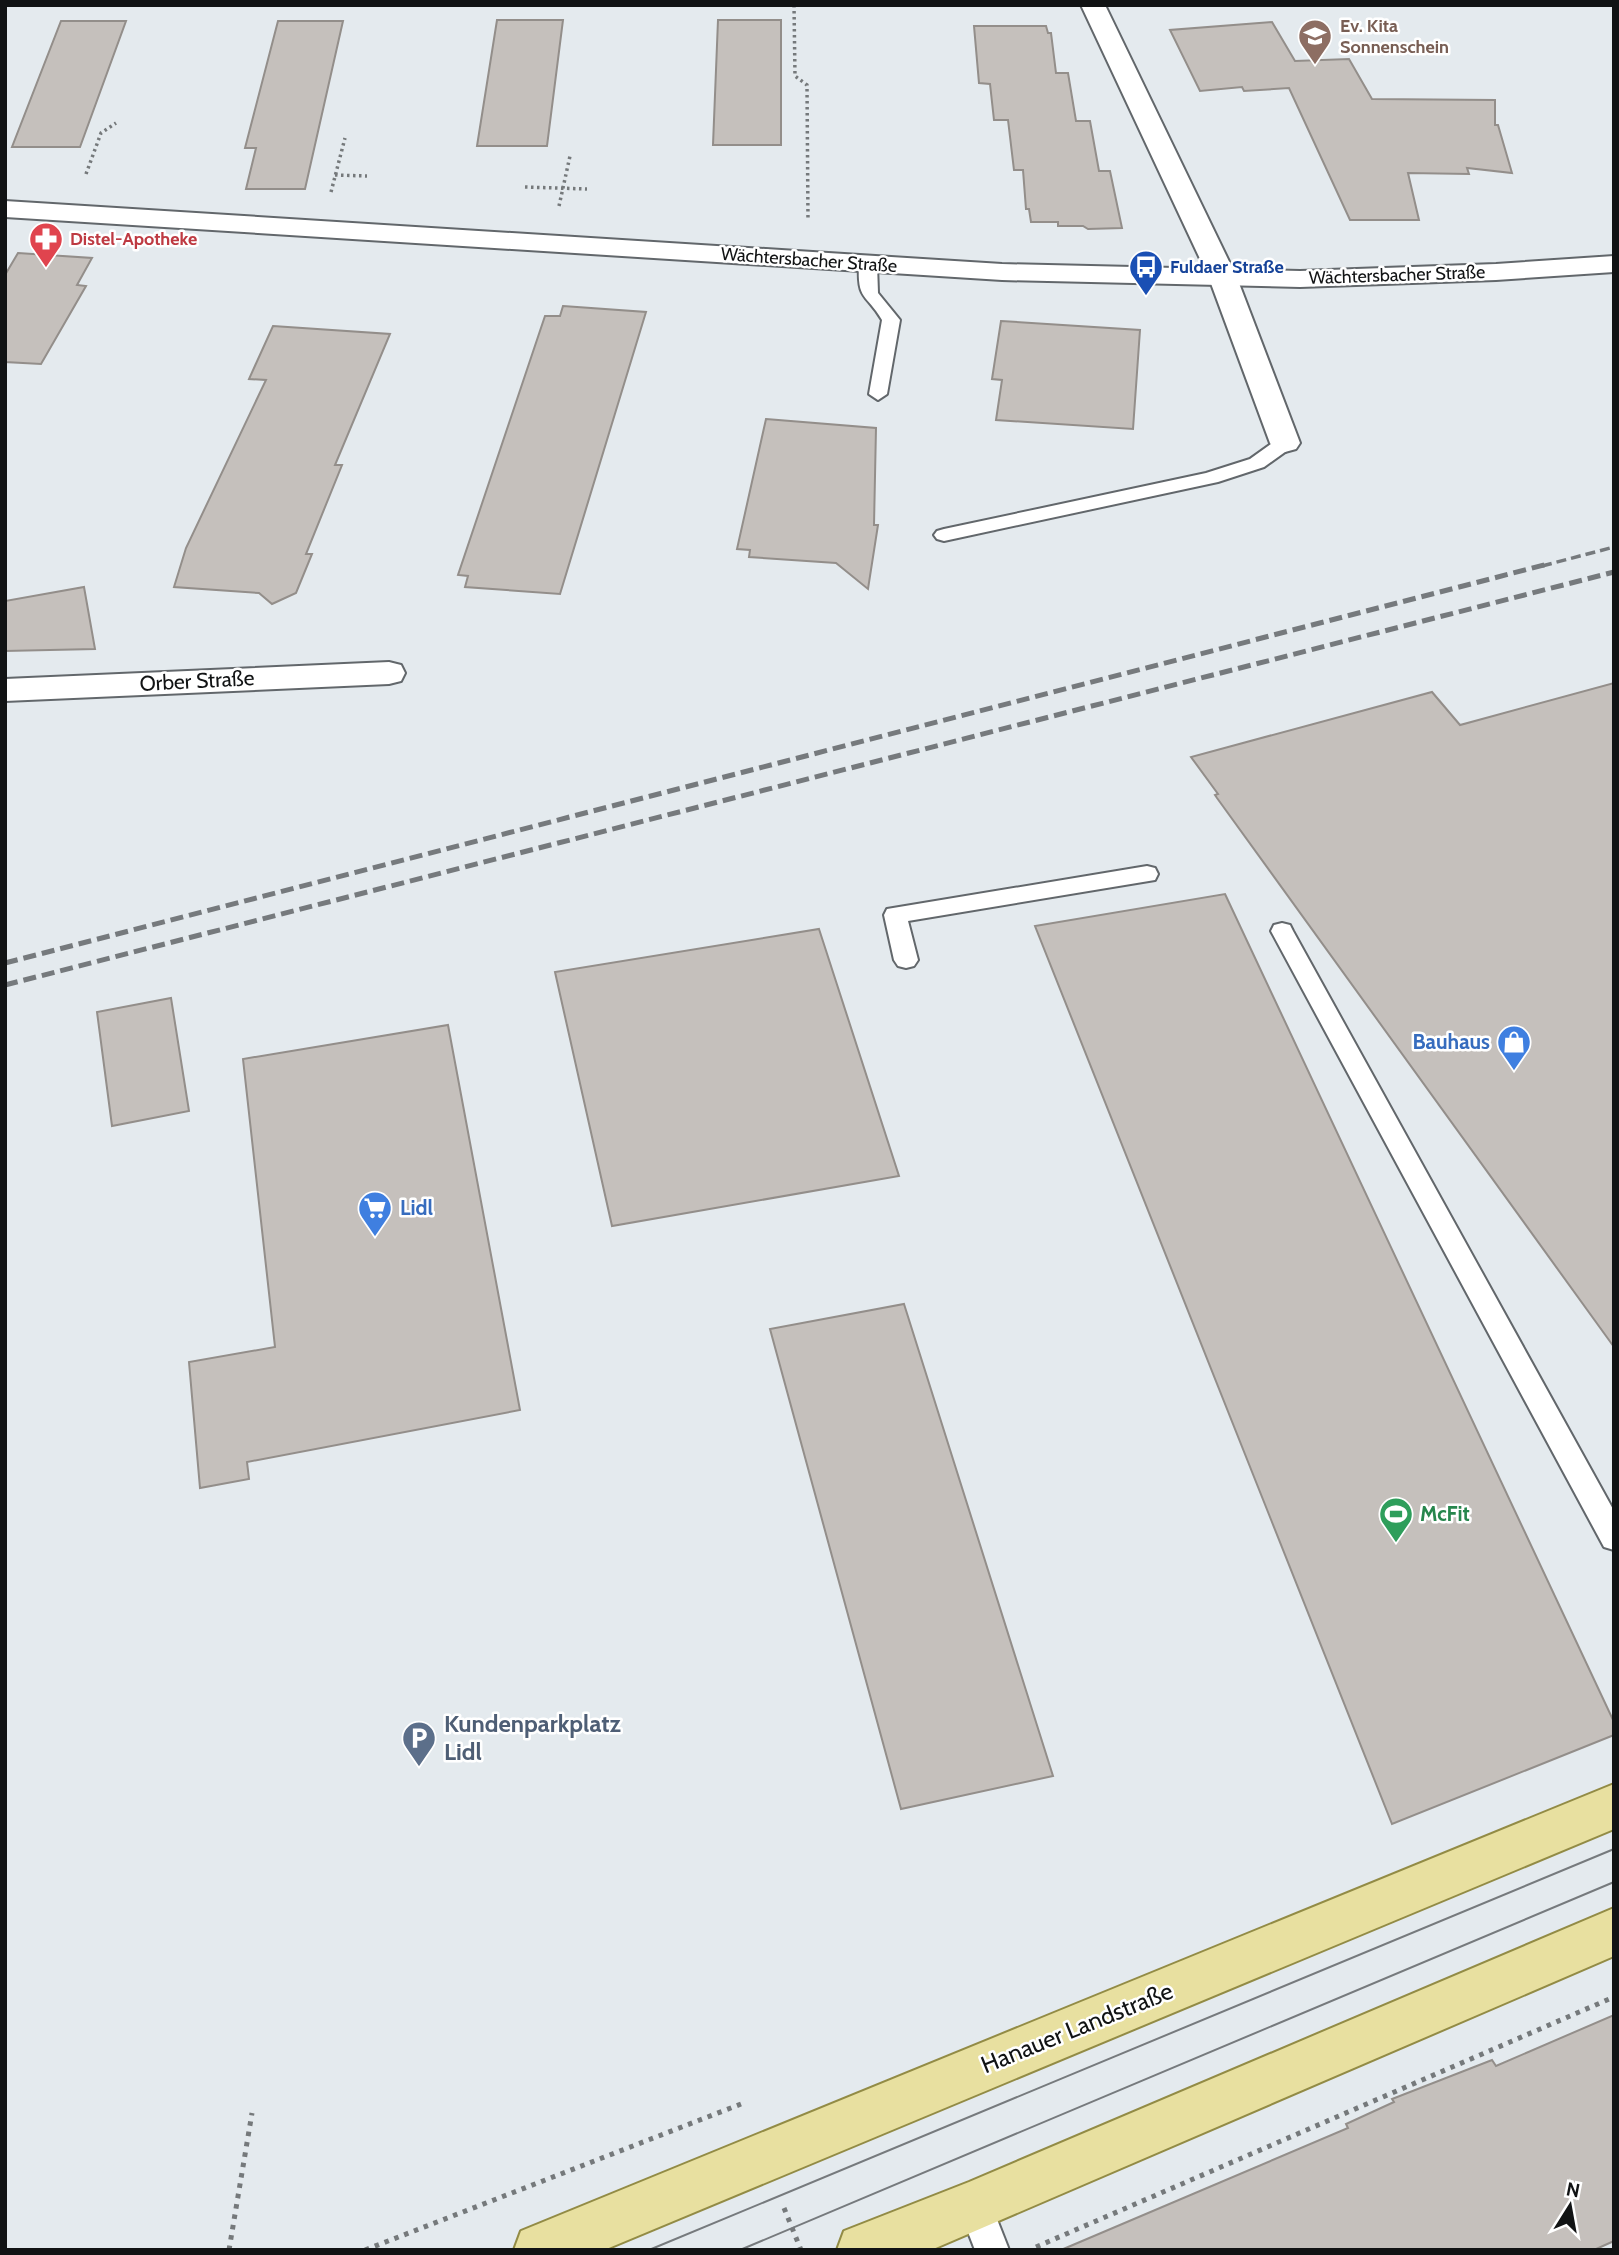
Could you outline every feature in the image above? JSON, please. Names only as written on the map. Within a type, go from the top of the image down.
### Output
[{"type":"main road","name":"Hanauer Landstraße","points":[[540,2250],[1614,1806]]},
{"type":"main road","points":[[871,2248],[983,2228],[1614,1932]]},
{"type":"street","points":[[1093,5],[1223,278],[1285,443]]},
{"type":"street","name":"Wächtersbacher Straße","points":[[5,209],[1015,273],[1223,278],[1394,277],[1614,264]]},
{"type":"street","name":"Orber Straße","points":[[5,690],[390,673]]},
{"type":"lane","points":[[868,264],[866,290],[870,298],[886,309],[891,320],[878,394]]},
{"type":"lane","points":[[944,535],[1211,478],[1257,463],[1285,443]]},
{"type":"lane","points":[[906,960],[895,915],[1147,874]]},
{"type":"lane","points":[[1282,930],[1614,1538]]},
{"type":"path","points":[[793,5],[794,76],[807,85],[808,260]]},
{"type":"path","points":[[70,214],[102,134],[116,123]]},
{"type":"path","points":[[322,229],[345,138]]},
{"type":"path","points":[[553,244],[570,156]]},
{"type":"path","points":[[335,175],[367,176]]},
{"type":"path","points":[[525,187],[587,189]]},
{"type":"path","points":[[1029,2250],[1614,1997]]},
{"type":"path","points":[[229,2250],[252,2113]]},
{"type":"building","points":[[497,20],[563,20],[547,146],[477,146]]},
{"type":"building","points":[[718,20],[781,20],[781,145],[713,145]]},
{"type":"building","points":[[61,21],[126,21],[80,147],[12,147]]},
{"type":"building","points":[[278,21],[343,21],[305,189],[246,189],[256,148],[245,148]]},
{"type":"building","points":[[1272,22],[1295,61],[1349,59],[1372,99],[1495,100],[1495,125],[1498,125],[1512,173],[1467,168],[1469,174],[1408,173],[1419,220],[1350,220],[1289,88],[1244,91],[1242,87],[1200,91],[1170,30]]},
{"type":"building","points":[[974,26],[1046,26],[1048,33],[1051,33],[1056,73],[1068,73],[1076,121],[1090,121],[1099,171],[1110,171],[1122,228],[1088,229],[1083,226],[1058,226],[1058,222],[1031,222],[1029,209],[1026,209],[1023,170],[1014,170],[1008,120],[994,120],[990,84],[979,83]]},
{"type":"building","points":[[18,253],[92,258],[77,285],[86,286],[41,364],[5,362],[5,275]]},
{"type":"building","points":[[563,306],[646,312],[560,594],[465,587],[468,576],[458,575],[545,316],[560,316]]},
{"type":"building","points":[[1001,321],[1140,330],[1133,429],[996,420],[1002,380],[992,379]]},
{"type":"building","points":[[273,326],[390,334],[335,465],[342,465],[306,554],[312,554],[296,593],[272,604],[259,593],[174,587],[186,548],[266,380],[249,379]]},
{"type":"building","points":[[766,419],[876,428],[874,525],[878,525],[868,589],[836,563],[749,557],[750,550],[737,549]]},
{"type":"building","points":[[84,587],[95,649],[5,651],[5,601]]},
{"type":"building","name":"Bauhaus","points":[[1614,683],[1614,1347],[1217,798],[1215,795],[1218,794],[1191,757],[1432,692],[1460,725]]},
{"type":"building","points":[[1225,894],[1614,1722],[1614,1735],[1392,1824],[1035,926]]},
{"type":"building","points":[[819,929],[899,1176],[612,1226],[555,972]]},
{"type":"building","points":[[171,998],[189,1111],[112,1126],[97,1012]]},
{"type":"building","name":"Lidl","points":[[448,1025],[520,1410],[247,1462],[249,1479],[200,1488],[189,1362],[275,1347],[243,1059]]},
{"type":"building","points":[[904,1304],[1053,1776],[901,1809],[770,1329]]},
{"type":"building","points":[[1614,2015],[1614,2241],[1594,2250],[1061,2250],[1348,2128],[1346,2124],[1394,2102],[1392,2099],[1492,2060],[1496,2066]]},
{"type":"tram line","points":[[649,2250],[1614,1849]]},
{"type":"tram line","points":[[740,2250],[1614,1882]]},
{"type":"railway","points":[[1542,566],[1614,547]]},
{"type":"railway","points":[[5,963],[1548,564]]},
{"type":"railway","points":[[5,985],[1614,572]]},
{"type":"place","name":"Ev. Kita Sonnenschein","points":[[1315,66]]},
{"type":"place","name":"Distel-Apotheke","points":[[46,269]]},
{"type":"place","name":"Fuldaer Straße","points":[[1146,297]]},
{"type":"place","name":"Bauhaus","points":[[1514,1072]]},
{"type":"place","name":"Lidl","points":[[375,1238]]},
{"type":"place","name":"McFit","points":[[1396,1544]]},
{"type":"place","name":"Kundenparkplatz Lidl","points":[[419,1768]]}]
